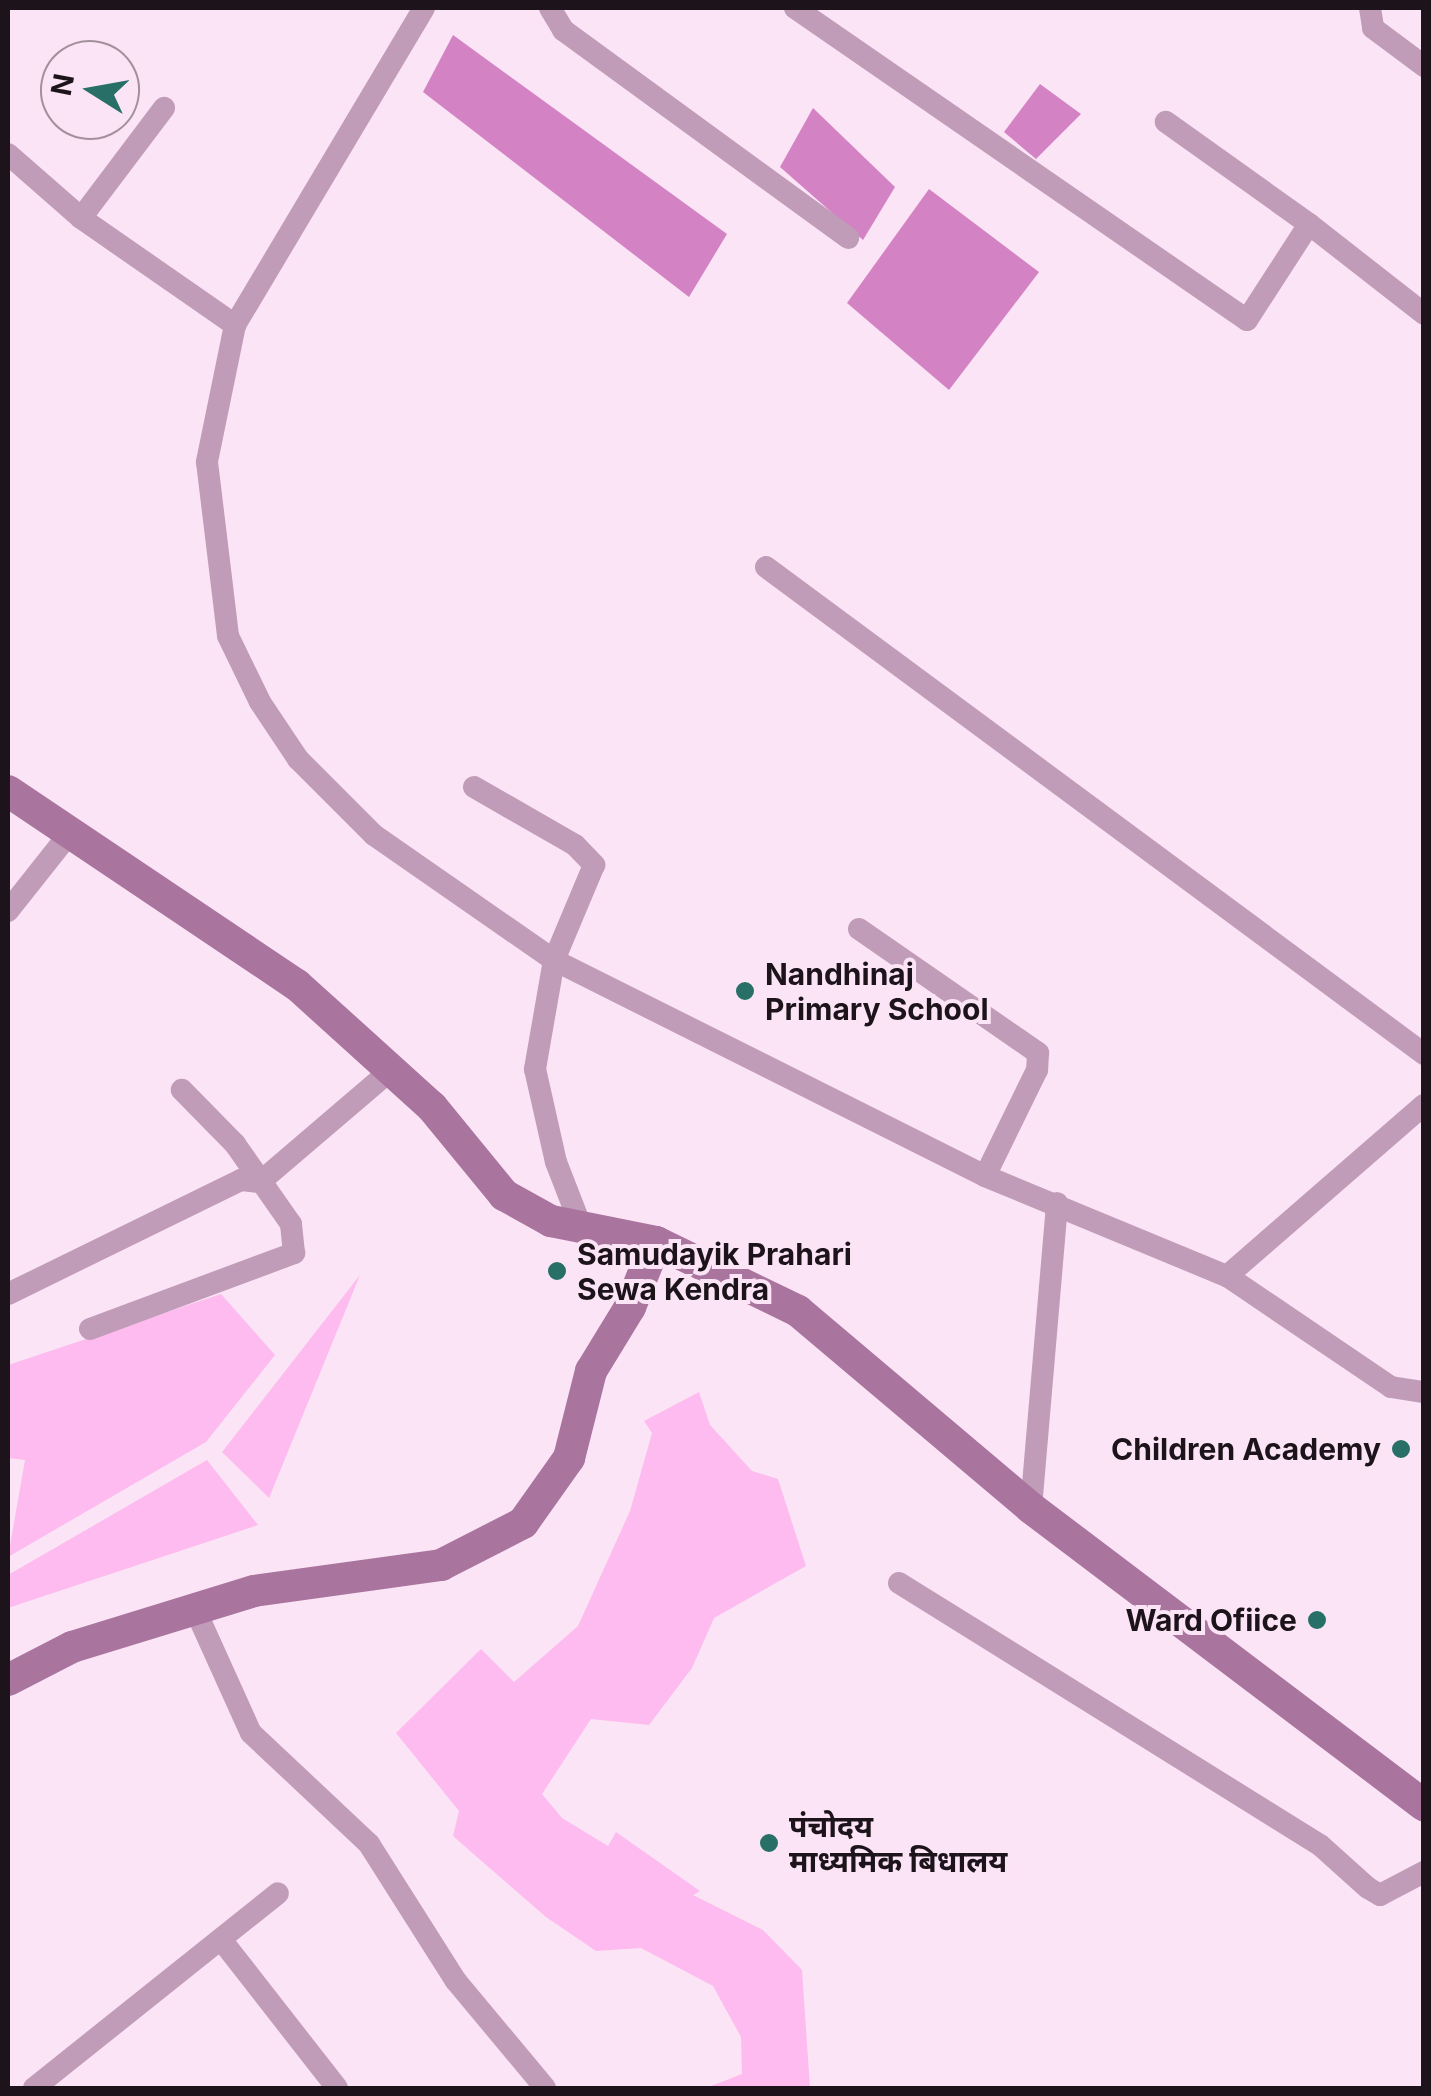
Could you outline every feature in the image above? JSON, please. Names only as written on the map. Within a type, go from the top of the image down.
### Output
[{"type":"street","points":[[424,8],[379,93],[265,265],[235,325],[207,462],[228,636],[260,702],[298,760],[374,836],[554,960],[985,1176],[1227,1276],[1391,1387],[1424,1392]]},
{"type":"street","points":[[550,8],[563,30],[848,238]]},
{"type":"street","points":[[796,8],[1239,317],[1253,313],[1309,224]]},
{"type":"street","points":[[1370,8],[1373,28],[1424,66]]},
{"type":"street","points":[[81,218],[164,108]]},
{"type":"street","points":[[1166,122],[1309,224],[1424,314]]},
{"type":"street","points":[[8,154],[81,218],[235,325]]},
{"type":"street","points":[[766,567],[1424,1054]]},
{"type":"street","points":[[474,787],[575,845],[594,864],[554,960],[535,1069],[556,1162],[580,1224]]},
{"type":"street","points":[[8,792],[296,985],[432,1107],[504,1195],[551,1220],[656,1242],[798,1311],[1031,1508],[1424,1805]]},
{"type":"street","points":[[8,911],[69,834]]},
{"type":"street","points":[[859,930],[1038,1052],[1037,1070],[985,1176]]},
{"type":"street","points":[[8,1294],[241,1180],[260,1182],[390,1071]]},
{"type":"street","points":[[90,1329],[288,1258],[297,1234],[235,1144],[182,1090]]},
{"type":"street","points":[[1227,1276],[1424,1105]]},
{"type":"street","points":[[1031,1508],[1057,1203]]},
{"type":"street","points":[[8,1680],[72,1647],[254,1590],[441,1564],[523,1523],[569,1458],[591,1371],[630,1307],[656,1242]]},
{"type":"street","points":[[899,1583],[1320,1846],[1368,1888],[1380,1894],[1424,1872]]},
{"type":"street","points":[[194,1608],[250,1733],[369,1844],[456,1981],[545,2088]]},
{"type":"street","points":[[34,2088],[223,1942],[278,1893]]},
{"type":"street","points":[[223,1942],[339,2088]]},
{"type":"shaded area","points":[[453,35],[727,234],[689,297],[423,92]]},
{"type":"shaded area","points":[[1040,84],[1081,114],[1036,159],[1004,132]]},
{"type":"shaded area","points":[[813,108],[895,187],[863,240],[780,167]]},
{"type":"shaded area","points":[[929,189],[1039,272],[949,390],[847,303]]},
{"type":"shaded area","points":[[360,1275],[269,1498],[222,1452]]},
{"type":"shaded area","points":[[221,1294],[275,1355],[206,1442],[8,1557],[25,1460],[8,1458],[8,1365]]},
{"type":"shaded area","points":[[699,1392],[710,1425],[752,1471],[778,1479],[806,1566],[714,1618],[692,1668],[649,1725],[591,1719],[542,1794],[562,1818],[608,1846],[616,1832],[700,1891],[693,1895],[763,1930],[802,1970],[810,2088],[706,2088],[742,2074],[741,2037],[713,1986],[641,1948],[596,1951],[546,1917],[453,1836],[459,1811],[396,1733],[481,1649],[514,1682],[578,1626],[630,1511],[652,1433],[644,1421]]},
{"type":"shaded area","points":[[207,1460],[258,1525],[8,1608],[8,1575]]},
{"type":"place","name":"Nandhinaj Primary School","points":[[745,991]]},
{"type":"place","name":"Samudayik Prahari Sewa Kendra","points":[[557,1271]]},
{"type":"place","name":"Children Academy","points":[[1401,1449]]},
{"type":"place","name":"Ward Ofiice","points":[[1317,1620]]},
{"type":"place","name":"पंचोदय माध्यमिक बिधालय","points":[[769,1843]]}]
